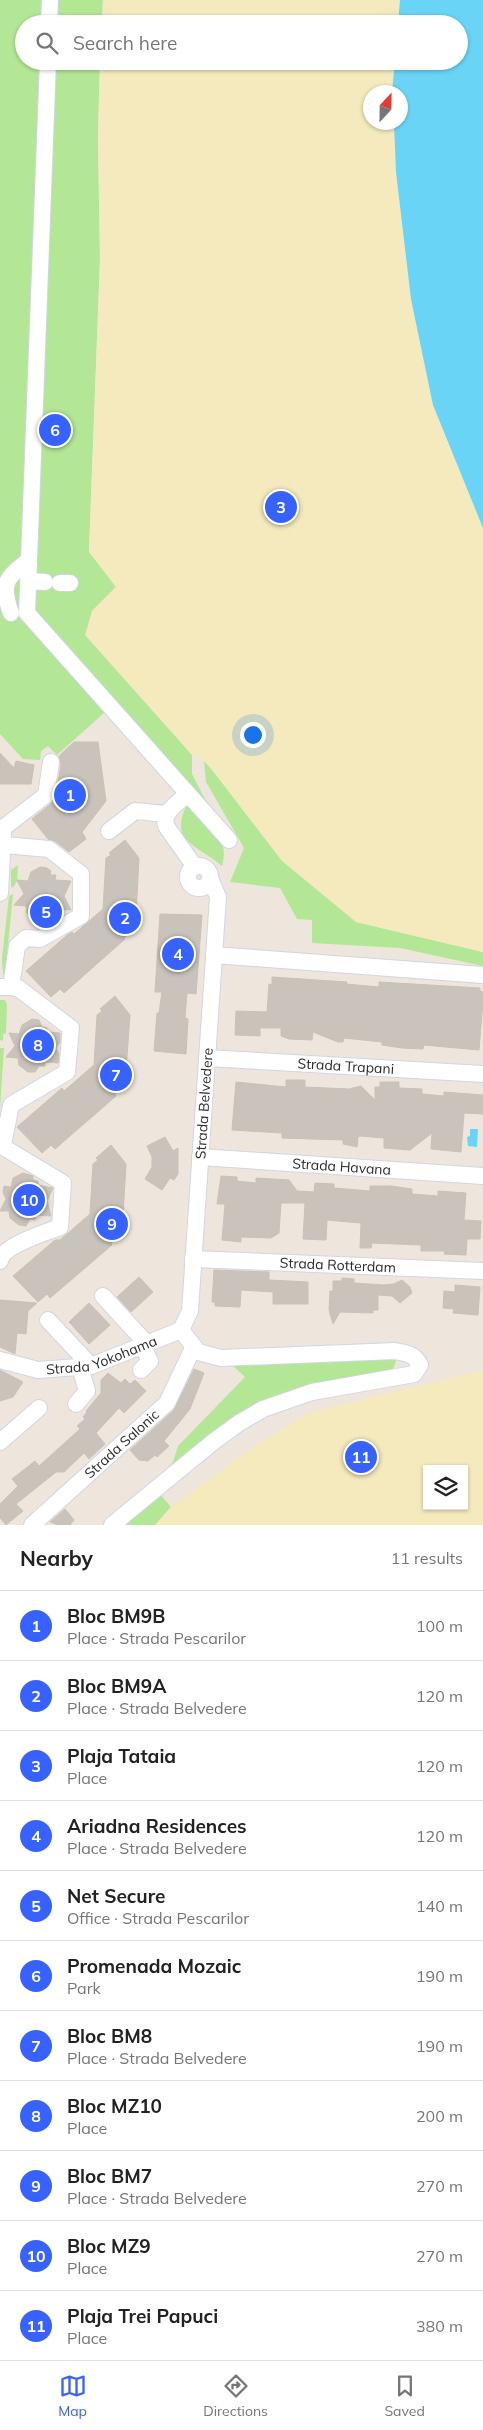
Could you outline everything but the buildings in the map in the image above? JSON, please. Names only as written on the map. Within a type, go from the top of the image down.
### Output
[{"type":"street","points":[[49,15],[50,0]]},
{"type":"street","points":[[13,613],[29,581],[48,70]]},
{"type":"street","points":[[30,560],[8,575],[1,585],[2,600],[188,794],[228,840]]},
{"type":"street","points":[[29,581],[59,583]]},
{"type":"street","points":[[0,893],[4,845],[1,826],[46,795],[51,762]]},
{"type":"street","points":[[109,831],[135,811],[166,814],[188,794]]},
{"type":"street","name":"Strada Belvedere","points":[[166,814],[166,826],[195,866],[189,871],[188,876],[193,886],[204,887],[209,883],[210,878],[218,897],[190,1311],[180,1330]]},
{"type":"street","points":[[0,1261],[1,1255],[8,1248],[60,1227],[63,1183],[2,1145],[11,1105],[67,1072],[71,1028],[18,988],[6,987],[17,946],[26,938],[40,939],[81,916],[80,874],[49,850],[4,845]]},
{"type":"street","points":[[214,955],[483,975]]},
{"type":"street","name":"Strada Trapani","points":[[207,1058],[483,1074]]},
{"type":"street","name":"Strada Havana","points":[[200,1157],[483,1176]]},
{"type":"street","name":"Strada Rotterdam","points":[[193,1259],[483,1271]]},
{"type":"street","points":[[103,1296],[144,1345],[150,1361],[141,1370]]},
{"type":"street","points":[[48,1320],[86,1367],[87,1390],[76,1404]]},
{"type":"street","points":[[112,1525],[213,1442],[239,1423],[264,1409],[312,1392],[414,1374],[420,1365],[413,1355],[395,1351],[221,1358],[193,1348],[180,1330]]},
{"type":"street","name":"Strada Yokohama","points":[[0,1360],[38,1370],[86,1367],[180,1330]]},
{"type":"street","name":"Strada Salonic","points":[[32,1525],[167,1403],[193,1348]]},
{"type":"street","points":[[0,1442],[39,1408]]},
{"type":"green space","points":[[0,0],[103,0],[102,15],[15,15],[15,70],[100,70],[98,137],[100,259],[89,551],[116,587],[92,611],[175,734],[192,755],[192,774],[213,815],[114,704],[57,755],[48,746],[41,751],[40,760],[23,759],[0,734]]},
{"type":"green space","points":[[204,761],[356,922],[483,952],[483,966],[400,948],[312,943],[312,920],[297,919],[280,888],[230,882],[244,848],[206,782]]},
{"type":"green space","points":[[187,805],[215,831],[220,839],[224,856],[222,866],[188,842],[183,835],[181,827],[182,817]]},
{"type":"green space","points":[[18,865],[17,881],[13,888],[11,886],[11,870]]},
{"type":"green space","points":[[13,894],[5,975],[3,974],[2,958],[9,896]]},
{"type":"green space","points":[[0,1000],[5,1000],[7,1005],[6,1033],[3,1034],[3,1041],[0,1040]]},
{"type":"green space","points":[[0,1048],[4,1048],[0,1108]]},
{"type":"green space","points":[[397,1358],[392,1372],[302,1390],[161,1476],[173,1462],[178,1446],[245,1377],[233,1366]]},
{"type":"green space","points":[[160,1494],[171,1507],[155,1525],[123,1525]]},
{"type":"sand","points":[[103,0],[400,0],[399,15],[102,15]]},
{"type":"sand","points":[[100,70],[394,70],[393,85],[363,85],[363,130],[394,130],[396,172],[411,299],[433,405],[483,528],[483,952],[356,922],[282,861],[206,762],[192,755],[85,635],[92,611],[116,587],[89,552],[100,259],[98,137]]},
{"type":"sand","points":[[483,1370],[483,1525],[155,1525],[171,1507],[256,1445],[311,1412]]},
{"type":"water","points":[[400,0],[483,0],[483,528],[433,405],[411,299],[396,172],[394,130],[408,130],[408,85],[393,85],[394,70],[468,70],[468,15],[399,15]]},
{"type":"water","points":[[470,1129],[478,1129],[477,1147],[468,1146],[467,1137],[470,1136]]},
{"type":"place","name":"Promenada Mozaic","points":[[55,430]]},
{"type":"place","name":"Plaja Tataia","points":[[281,507]]},
{"type":"place","name":"Bloc BM9B","points":[[70,795]]},
{"type":"place","name":"Net Secure","points":[[46,912]]},
{"type":"place","name":"Bloc BM9A","points":[[125,918]]},
{"type":"place","name":"Ariadna Residences","points":[[178,954]]},
{"type":"place","name":"Bloc MZ10","points":[[38,1045]]},
{"type":"place","name":"Bloc BM8","points":[[116,1075]]},
{"type":"place","name":"Bloc MZ9","points":[[29,1200]]},
{"type":"place","name":"Bloc BM7","points":[[112,1224]]},
{"type":"place","name":"Plaja Trei Papuci","points":[[361,1457]]}]
